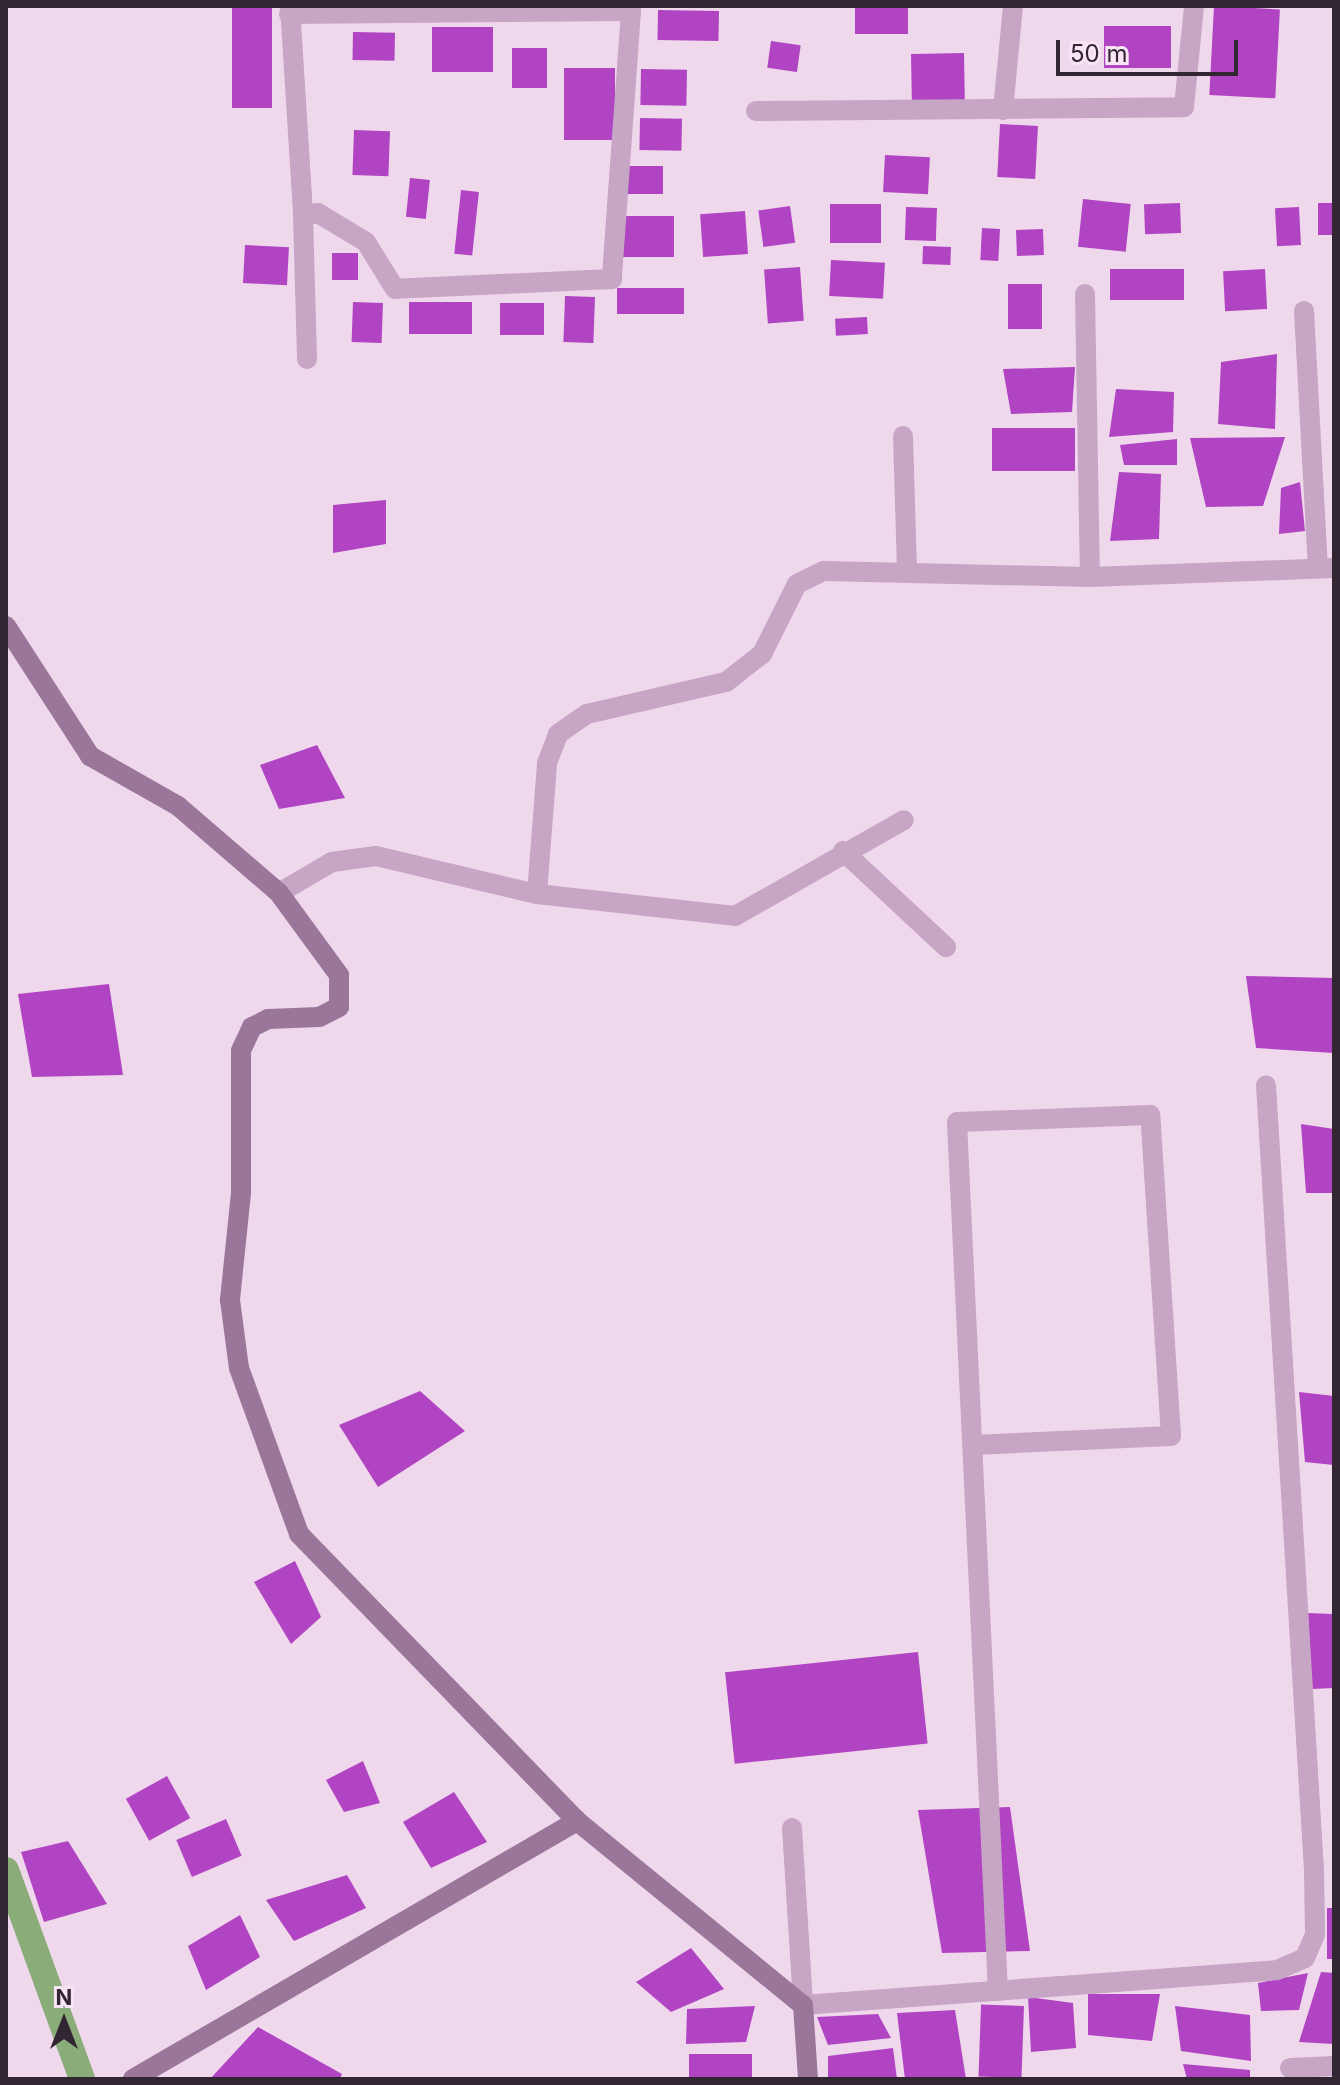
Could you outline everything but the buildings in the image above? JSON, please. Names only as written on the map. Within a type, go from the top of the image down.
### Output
[{"type":"street","points":[[1003,110],[1013,6]]},
{"type":"street","points":[[756,111],[1184,107],[1194,6]]},
{"type":"street","points":[[303,215],[318,213],[366,242],[395,289],[612,279],[631,11],[289,10],[303,215],[307,359]]},
{"type":"street","points":[[1085,294],[1090,577]]},
{"type":"street","points":[[537,894],[547,763],[558,734],[587,714],[726,682],[762,654],[789,613],[797,584],[824,571],[1090,577],[1326,568],[1304,311]]},
{"type":"street","points":[[903,436],[907,573]]},
{"type":"street","points":[[6,626],[90,756],[178,806],[279,893],[339,975],[343,993],[339,1007],[319,1017],[268,1019],[252,1027],[241,1051],[241,1193],[230,1300],[239,1368],[261,1442],[299,1534],[577,1821],[803,2005],[1277,1970],[1305,1958],[1315,1934],[1266,1085]]},
{"type":"street","points":[[279,893],[332,862],[376,856],[537,894],[735,916],[776,899],[843,851],[904,820]]},
{"type":"street","points":[[843,851],[946,947]]},
{"type":"street","points":[[973,1445],[1171,1436],[1150,1115],[957,1122],[998,1991]]},
{"type":"street","points":[[133,2079],[577,1821]]},
{"type":"street","points":[[792,1828],[808,2079]]},
{"type":"street","points":[[1290,2068],[1334,2066]]},
{"type":"waterway","points":[[6,1870],[82,2079]]}]
